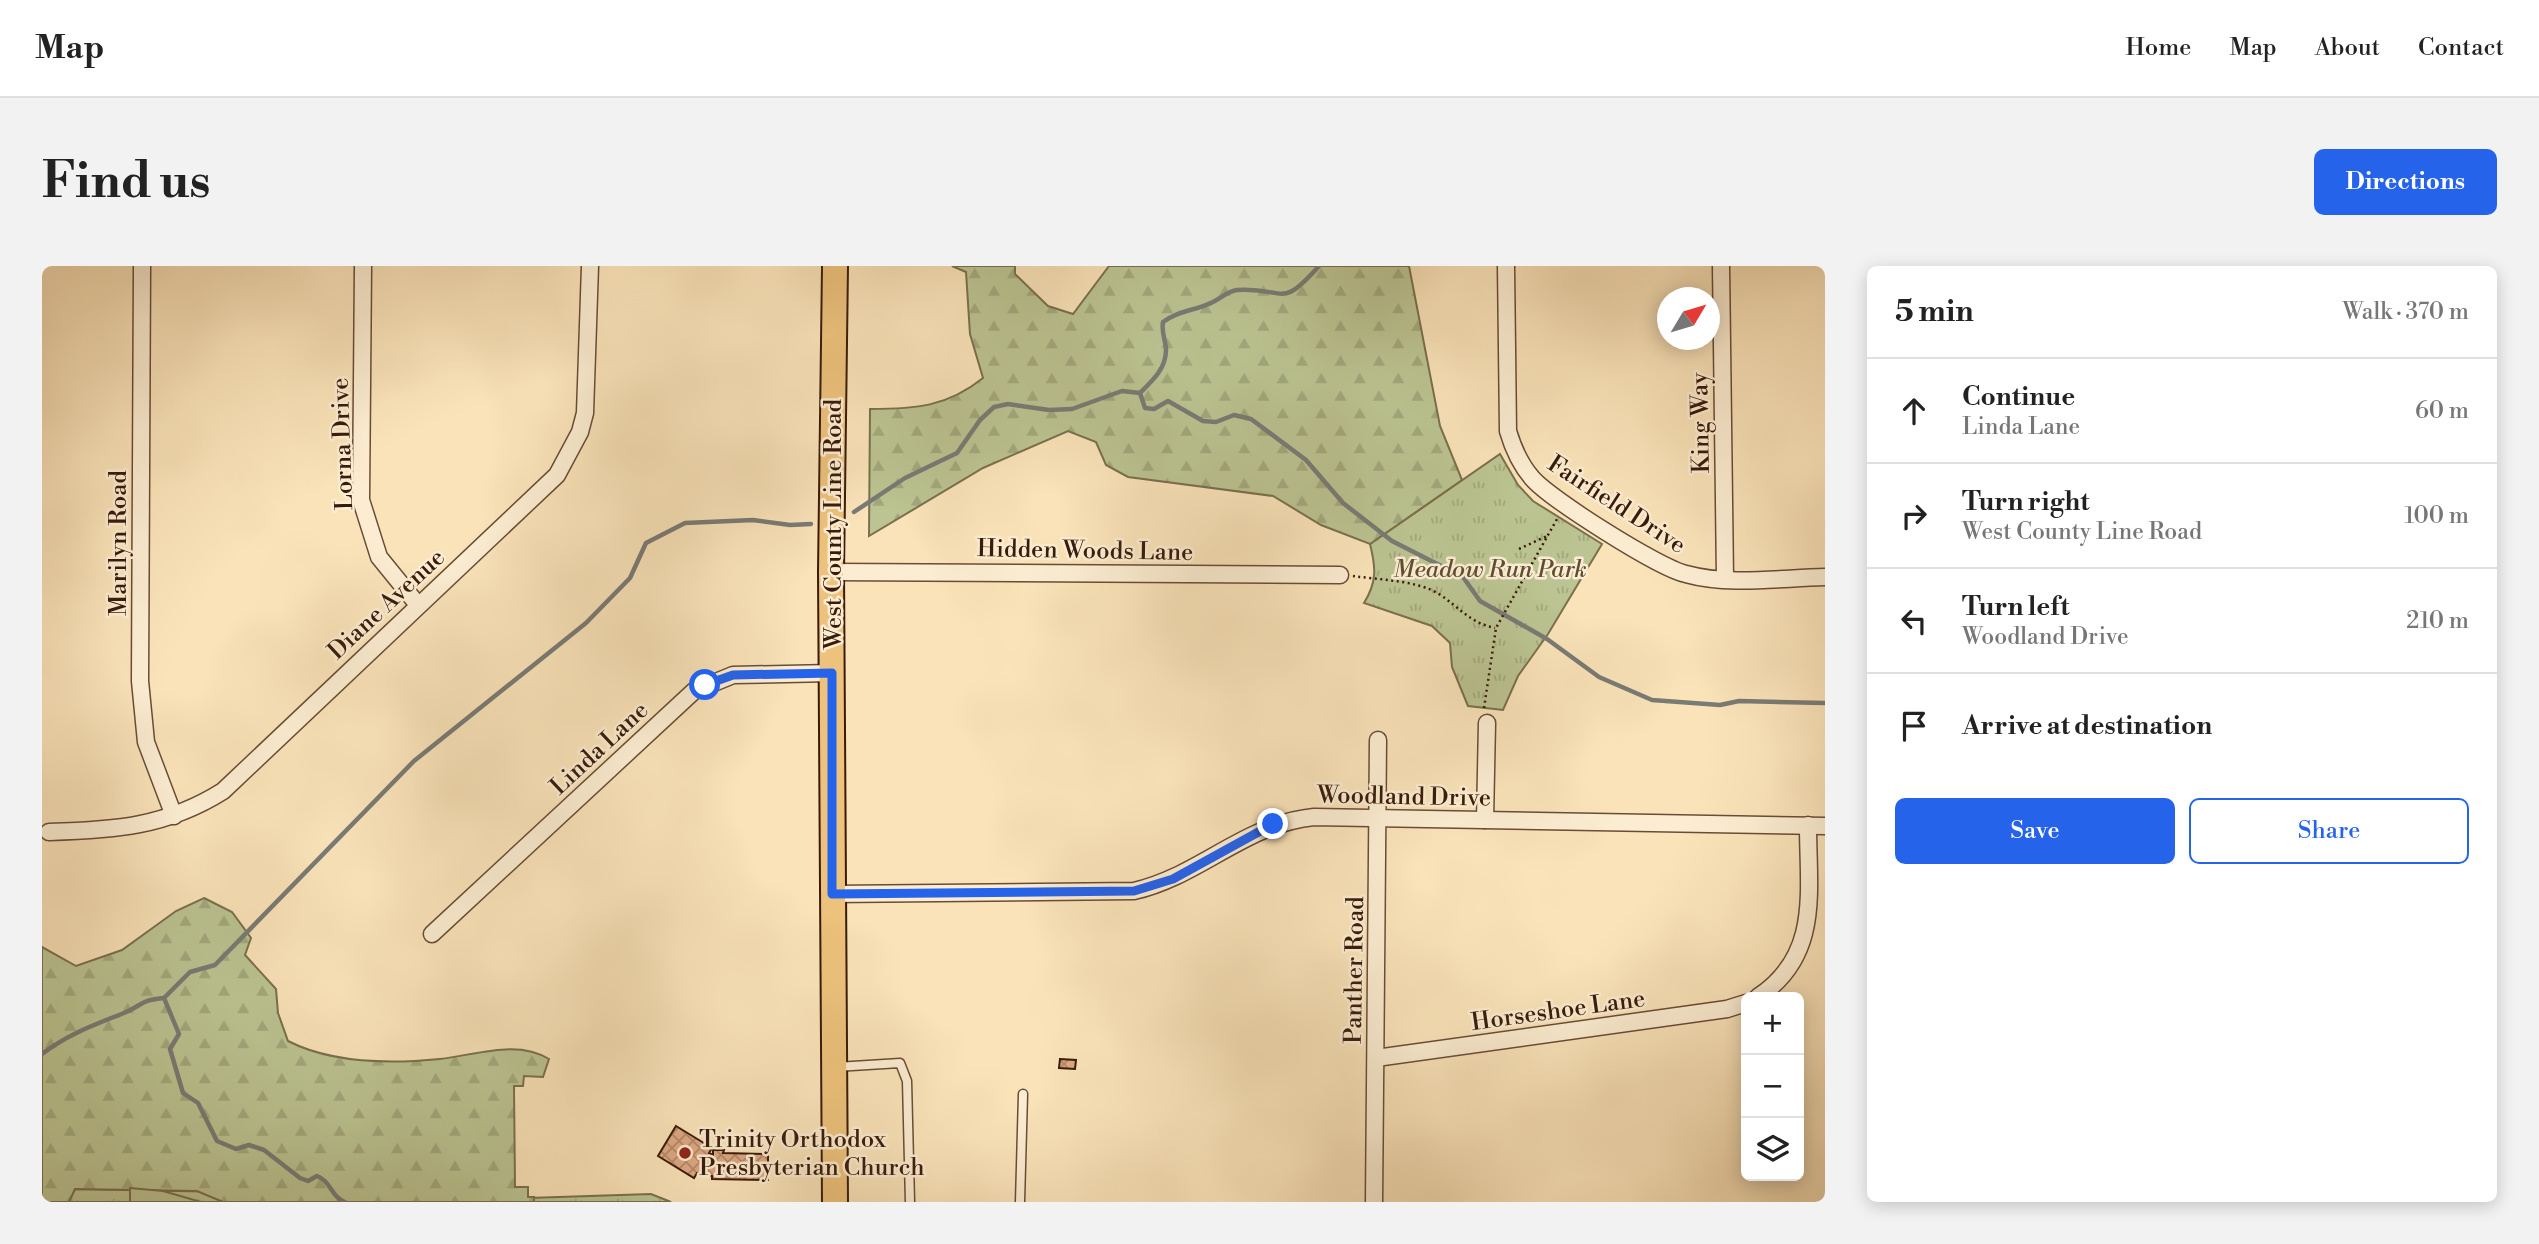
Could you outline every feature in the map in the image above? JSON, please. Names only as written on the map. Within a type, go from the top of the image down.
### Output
[{"type":"main road","name":"West County Line Road","points":[[835,266],[831,572],[835,1202]]},
{"type":"street","name":"Marilyn Road","points":[[142,266],[140,681],[146,741],[174,816]]},
{"type":"street","name":"Lorna Drive","points":[[363,266],[361,500],[379,557],[418,605]]},
{"type":"street","name":"Diane Avenue","points":[[49,832],[137,827],[196,808],[223,791],[556,475],[570,454],[585,413],[590,266]]},
{"type":"street","name":"Fairfield Drive","points":[[1506,266],[1508,431],[1525,470],[1544,490],[1669,568],[1685,574],[1725,579],[1825,577]]},
{"type":"street","name":"King Way","points":[[1721,266],[1725,579]]},
{"type":"street","name":"Hidden Woods Lane","points":[[831,572],[1340,575]]},
{"type":"street","name":"Linda Lane","points":[[432,933],[694,691],[733,675],[832,673]]},
{"type":"street","points":[[1485,820],[1487,723]]},
{"type":"street","name":"Panther Road","points":[[1374,1202],[1378,740]]},
{"type":"street","name":"Woodland Drive","points":[[832,894],[1134,891],[1173,879],[1273,824],[1314,817],[1825,825]]},
{"type":"street","points":[[1765,992],[1780,981],[1802,946],[1807,926],[1808,825]]},
{"type":"street","name":"Horseshoe Lane","points":[[1376,1058],[1727,1009],[1741,1005]]},
{"type":"lane","points":[[834,1067],[900,1063],[907,1081],[909,1202]]},
{"type":"lane","points":[[1020,1202],[1023,1094]]},
{"type":"path","points":[[1487,723],[1484,715],[1486,689],[1496,628],[1565,503]]},
{"type":"path","points":[[1519,550],[1548,536]]},
{"type":"path","points":[[1340,575],[1389,581],[1437,593],[1470,620],[1496,628]]},
{"type":"green space","points":[[952,266],[1015,266],[1015,274],[1048,306],[1073,314],[1109,266],[1409,266],[1440,426],[1462,480],[1370,544],[1321,525],[1273,496],[1128,477],[1106,465],[1096,442],[1068,431],[983,468],[869,536],[870,409],[916,407],[943,401],[970,388],[983,378],[970,334],[966,272]]},
{"type":"green space","name":"Meadow Run Park","points":[[1500,454],[1518,485],[1533,501],[1602,544],[1548,634],[1518,676],[1503,710],[1468,706],[1452,667],[1450,643],[1432,626],[1364,603],[1374,575],[1370,544]]},
{"type":"green space","points":[[204,898],[232,912],[251,938],[245,955],[276,989],[278,1013],[288,1041],[305,1049],[343,1058],[382,1062],[421,1061],[510,1049],[537,1053],[549,1059],[543,1077],[524,1076],[523,1086],[514,1086],[515,1187],[528,1187],[528,1197],[534,1197],[534,1202],[223,1202],[197,1191],[75,1189],[69,1202],[42,1202],[42,947],[76,966],[122,950],[176,911]]},
{"type":"green space","points":[[130,1188],[163,1191],[201,1202],[130,1202]]},
{"type":"green space","points":[[74,1189],[528,1198],[651,1194],[671,1202],[61,1202]]},
{"type":"building","points":[[1060,1059],[1076,1060],[1075,1069],[1059,1068]]},
{"type":"building","name":"Trinity Orthodox Presbyterian Church","points":[[676,1126],[712,1148],[709,1153],[713,1155],[713,1150],[724,1150],[723,1153],[768,1154],[768,1180],[712,1179],[712,1176],[697,1173],[694,1178],[658,1156]]},
{"type":"waterway","points":[[854,512],[905,478],[957,453],[980,420],[994,407],[1008,404],[1049,410],[1072,409],[1122,391],[1140,393],[1158,374],[1164,363],[1166,350],[1163,322],[1234,291],[1289,293],[1319,266]]},
{"type":"waterway","points":[[1140,393],[1145,408],[1154,409],[1168,401],[1203,421],[1216,422],[1234,415],[1251,419],[1306,460],[1343,503],[1392,541],[1463,577],[1480,601],[1547,639],[1599,677],[1652,700],[1720,705],[1739,701],[1825,703]]},
{"type":"waterway","points":[[42,1054],[82,1030],[146,1002],[164,998],[190,972],[215,965],[414,761],[586,623],[630,578],[646,543],[685,523],[753,520],[790,525],[811,524]]},
{"type":"waterway","points":[[164,998],[179,1034],[170,1049],[183,1093],[198,1103],[217,1141],[236,1149],[249,1145],[264,1150],[300,1178],[308,1181],[317,1176],[322,1178],[337,1197],[345,1202]]},
{"type":"place","name":"Trinity Orthodox Presbyterian Church","points":[[685,1153]]},
{"type":"route","points":[[705,685],[733,675],[832,673],[832,894],[1134,891],[1173,879],[1254,832],[1273,824]]}]
